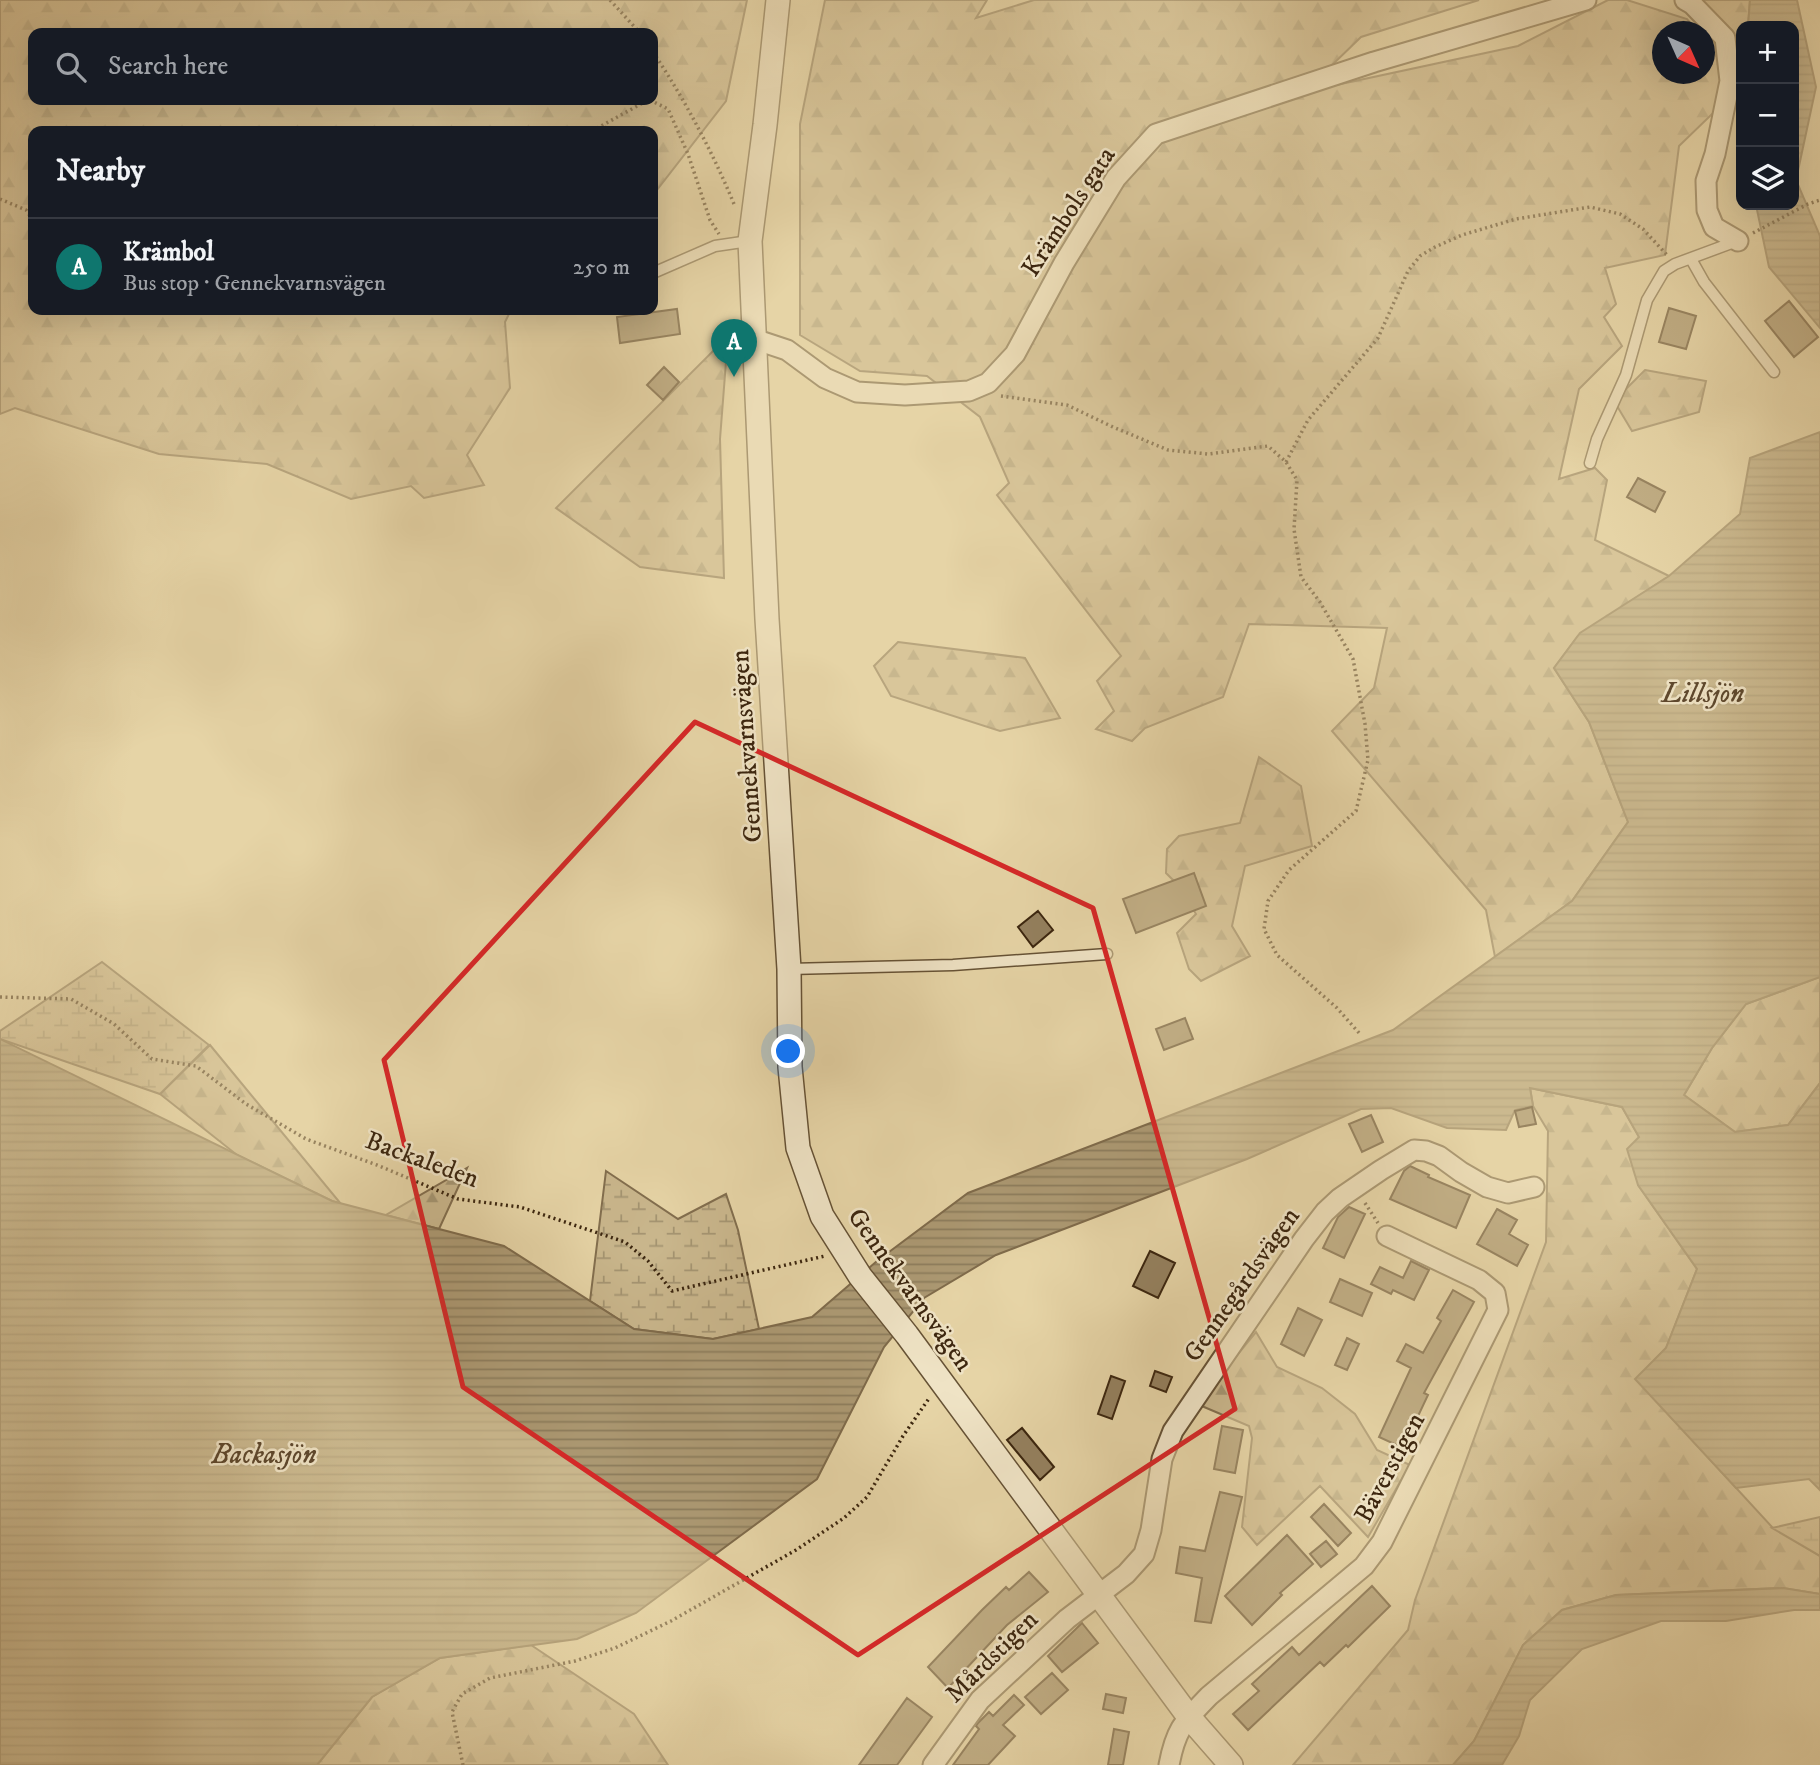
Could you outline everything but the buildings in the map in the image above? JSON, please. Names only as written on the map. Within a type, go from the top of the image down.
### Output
[{"type":"street","name":"Gennekvarnsvägen","points":[[778,0],[750,241],[767,619],[789,969],[790,1067],[799,1148],[822,1216],[860,1276],[907,1335],[1189,1717],[1231,1765]]},
{"type":"street","name":"Krämbols gata","points":[[754,339],[787,350],[825,377],[857,392],[905,395],[969,391],[988,383],[1015,354],[1064,263],[1116,178],[1156,134],[1374,62],[1586,0]]},
{"type":"street","points":[[1685,0],[1725,38],[1730,81],[1715,154],[1706,181],[1707,210],[1714,227],[1738,241]]},
{"type":"street","name":"Gennegårdsvägen","points":[[1099,1596],[1126,1574],[1144,1554],[1151,1530],[1162,1459],[1173,1431],[1325,1212],[1381,1170],[1415,1150],[1439,1156],[1487,1187],[1508,1193],[1534,1187]]},
{"type":"street","name":"Bäverstigen","points":[[1169,1765],[1180,1727],[1209,1696],[1364,1566],[1382,1542],[1498,1310],[1495,1293],[1479,1280],[1387,1236]]},
{"type":"street","name":"Mårdstigen","points":[[933,1765],[980,1700],[1067,1619],[1099,1596]]},
{"type":"lane","points":[[658,271],[715,246],[750,241]]},
{"type":"lane","points":[[1590,463],[1597,439],[1626,375],[1647,300],[1664,271],[1675,264],[1738,241]]},
{"type":"lane","points":[[1691,259],[1704,282],[1774,372]]},
{"type":"lane","points":[[789,969],[953,965],[1107,954]]},
{"type":"path","points":[[610,0],[635,28]]},
{"type":"path","points":[[658,59],[714,156],[734,204]]},
{"type":"path","points":[[658,104],[668,109],[688,154],[710,220],[726,245]]},
{"type":"path","points":[[601,126],[640,105]]},
{"type":"path","points":[[0,199],[28,213]]},
{"type":"path","points":[[1760,230],[1820,200]]},
{"type":"path","points":[[1286,462],[1308,420],[1378,338],[1408,271],[1420,256],[1435,247],[1462,234],[1516,219],[1590,207],[1620,214],[1643,229],[1675,264]]},
{"type":"path","points":[[976,387],[1001,396],[1067,405],[1113,428],[1168,450],[1208,454],[1268,446],[1286,462],[1297,480],[1294,529],[1301,578],[1320,601],[1353,659],[1368,760],[1356,811],[1289,870],[1268,901],[1264,929],[1277,955],[1336,1008],[1360,1034]]},
{"type":"path","name":"Backaleden","points":[[0,997],[71,999],[114,1024],[152,1059],[196,1066],[246,1104],[306,1139],[412,1178],[458,1199],[520,1208],[625,1242],[648,1261],[671,1291],[845,1252]]},
{"type":"path","points":[[1356,1188],[1387,1236]]},
{"type":"path","points":[[463,1765],[452,1712],[462,1694],[490,1678],[575,1661],[615,1648],[671,1621],[796,1550],[844,1518],[867,1497],[940,1381]]},
{"type":"highlighted area","points":[[695,722],[1093,908],[1235,1409],[858,1655],[463,1387],[384,1060]]},
{"type":"green space","points":[[0,0],[747,0],[726,101],[658,189],[658,126],[28,126],[28,315],[508,315],[505,322],[510,388],[467,455],[484,485],[424,498],[411,486],[351,499],[267,464],[159,454],[15,408],[0,414]]},
{"type":"green space","points":[[825,0],[987,0],[976,18],[1034,0],[1479,0],[1361,37],[1330,67],[1336,85],[1518,46],[1608,0],[1627,0],[1687,19],[1689,21],[1652,21],[1652,84],[1715,84],[1715,55],[1736,82],[1736,91],[1679,146],[1665,255],[1605,268],[1616,304],[1604,317],[1622,346],[1579,389],[1559,479],[1595,468],[1607,480],[1595,540],[1669,576],[1578,636],[1554,668],[1589,722],[1628,822],[1572,901],[1495,957],[1486,910],[1332,731],[1374,688],[1387,628],[1249,624],[1223,697],[1145,728],[1132,741],[1096,729],[1114,711],[1097,681],[1121,656],[997,495],[1009,483],[980,417],[927,376],[860,371],[800,335],[800,124]]},
{"type":"green space","points":[[1701,0],[1750,0],[1748,21],[1736,21],[1736,38]]},
{"type":"green space","points":[[728,336],[720,439],[724,578],[640,567],[556,508]]},
{"type":"green space","points":[[1645,370],[1706,381],[1699,412],[1632,431],[1614,401]]},
{"type":"green space","points":[[898,642],[1025,658],[1060,718],[1000,731],[891,696],[874,666]]},
{"type":"green space","points":[[1259,757],[1301,786],[1312,846],[1245,866],[1232,926],[1250,956],[1201,981],[1189,969],[1177,933],[1196,914],[1178,885],[1166,873],[1167,849],[1179,836],[1240,823]]},
{"type":"green space","points":[[102,962],[209,1045],[160,1094],[0,1039],[0,1031]]},
{"type":"green space","points":[[1820,977],[1820,1083],[1788,1125],[1735,1132],[1684,1095],[1712,1048],[1746,1004]]},
{"type":"green space","points":[[210,1045],[341,1204],[237,1155],[160,1094]]},
{"type":"green space","points":[[1530,1088],[1622,1107],[1639,1137],[1638,1185],[1697,1269],[1666,1348],[1636,1379],[1772,1527],[1820,1556],[1820,1594],[1783,1588],[1616,1595],[1562,1610],[1523,1645],[1474,1741],[1453,1765],[1293,1765],[1408,1630],[1415,1600],[1546,1242],[1548,1131],[1533,1106]]},
{"type":"green space","points":[[467,1168],[439,1229],[386,1215]]},
{"type":"green space","points":[[606,1171],[678,1219],[726,1194],[738,1230],[759,1329],[713,1339],[634,1329],[590,1301]]},
{"type":"green space","points":[[1256,1332],[1277,1367],[1322,1388],[1355,1414],[1377,1450],[1410,1465],[1368,1537],[1320,1486],[1257,1545],[1242,1527],[1252,1438],[1249,1426],[1197,1404]]},
{"type":"green space","points":[[1820,1517],[1820,1556],[1772,1528]]},
{"type":"green space","points":[[531,1645],[634,1714],[668,1765],[317,1765],[372,1697],[440,1658]]},
{"type":"water","points":[[1750,0],[1797,0],[1816,87],[1799,166],[1799,21],[1748,21]]},
{"type":"water","points":[[1799,187],[1820,236],[1820,328],[1769,267],[1757,210],[1799,210]]},
{"type":"water","name":"Backasjön","points":[[1820,432],[1820,977],[1746,1004],[1712,1048],[1684,1095],[1735,1132],[1788,1125],[1820,1083],[1820,1490],[1809,1479],[1736,1488],[1635,1379],[1666,1348],[1697,1269],[1638,1185],[1627,1149],[1639,1137],[1622,1107],[1530,1088],[1533,1106],[1515,1110],[1506,1130],[1447,1128],[1391,1108],[1361,1109],[1247,1159],[996,1255],[924,1298],[884,1347],[817,1479],[636,1613],[577,1639],[440,1658],[372,1697],[317,1765],[0,1765],[0,1039],[332,1201],[504,1246],[634,1329],[713,1339],[812,1317],[877,1261],[968,1193],[1393,1030],[1572,901],[1628,822],[1589,722],[1554,668],[1580,633],[1669,576],[1740,514],[1750,458]]},
{"type":"water","points":[[1783,1588],[1820,1594],[1820,1610],[1794,1610],[1726,1621],[1661,1621],[1582,1649],[1530,1700],[1519,1736],[1502,1765],[1453,1765],[1474,1741],[1523,1645],[1562,1610],[1616,1595]]},
{"type":"place","name":"Krämbol","points":[[734,377]]},
{"type":"water label","name":"Lillsjön","points":[[1703,693]]}]
